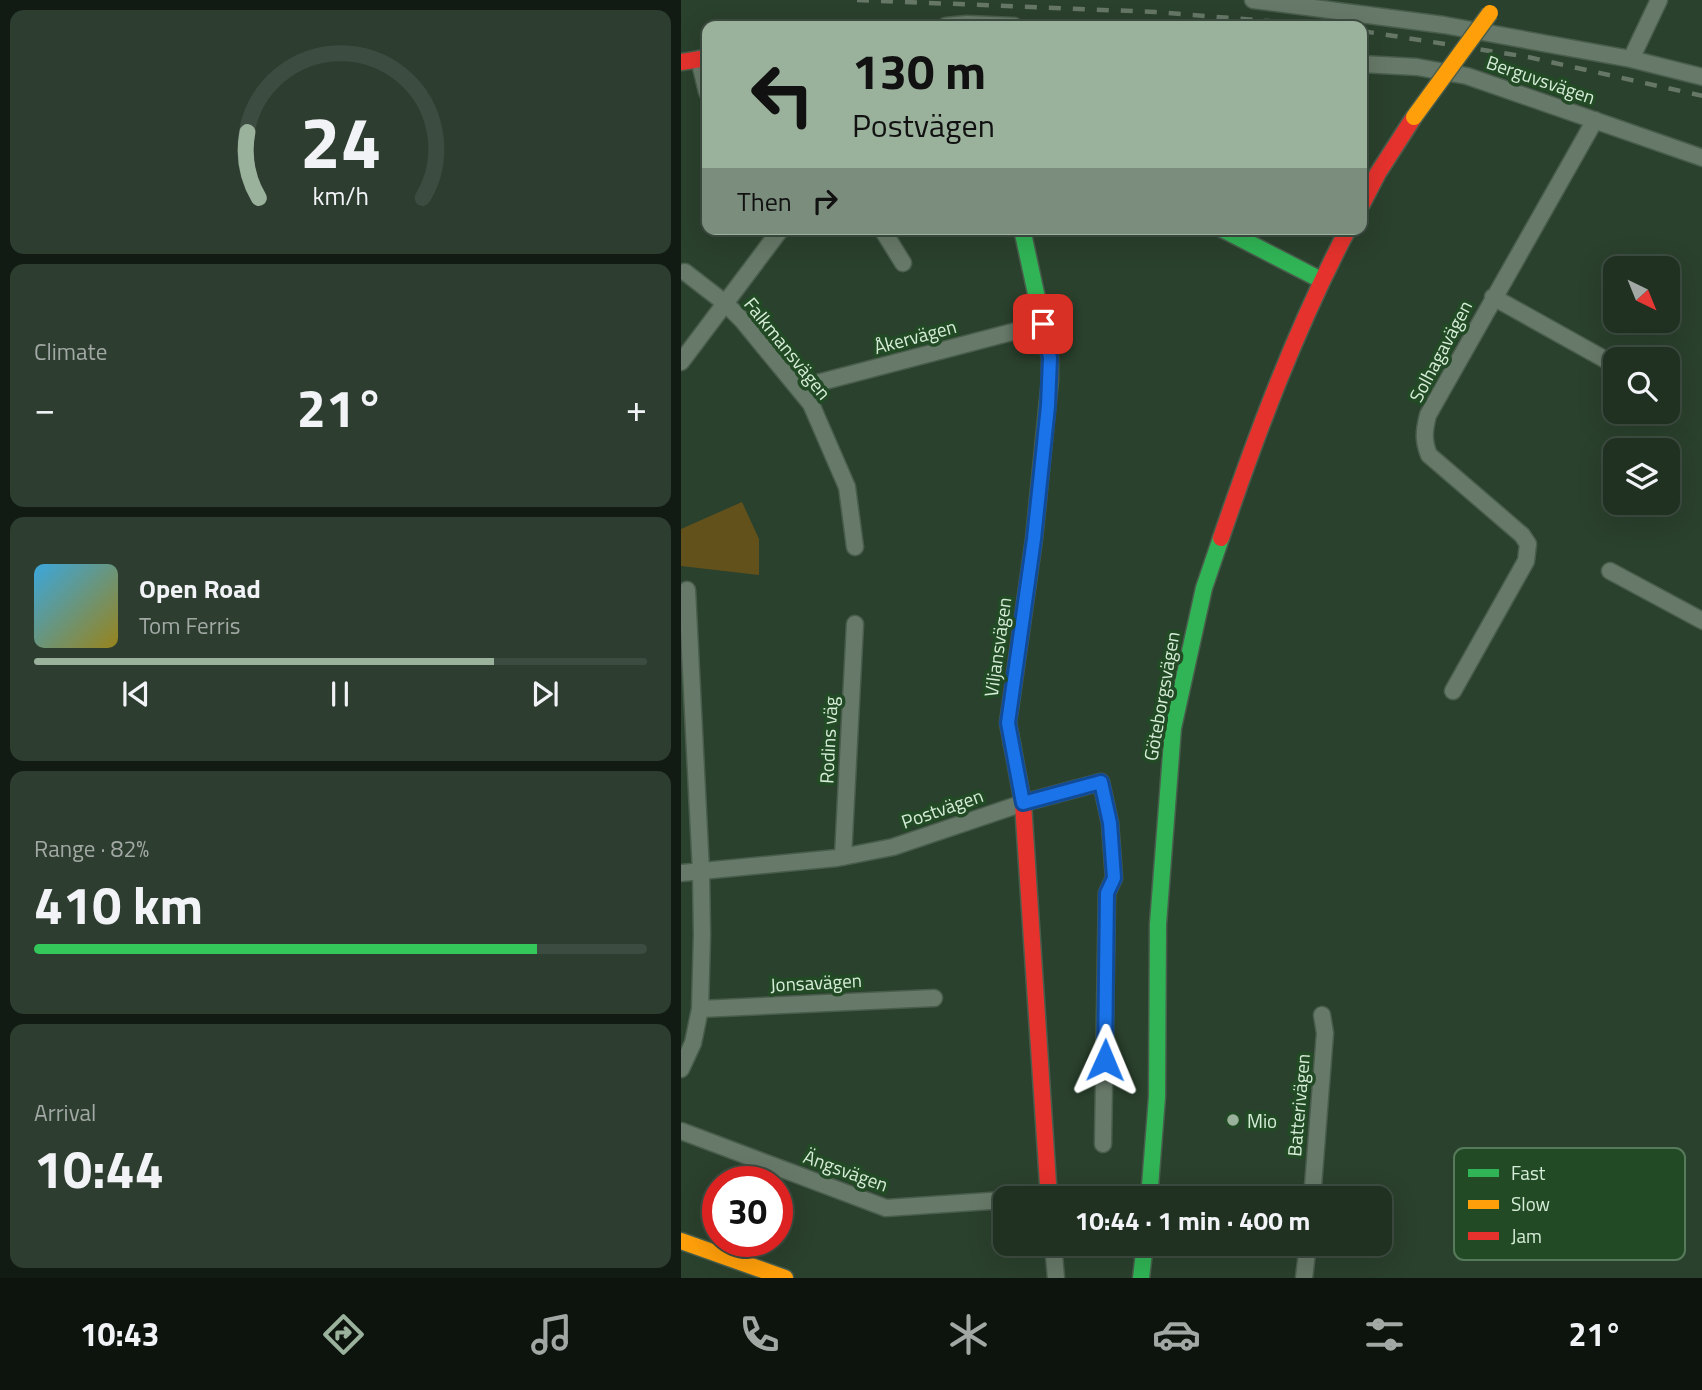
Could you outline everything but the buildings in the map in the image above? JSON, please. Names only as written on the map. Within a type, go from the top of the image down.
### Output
[{"type":"main road","points":[[1367,194],[1414,117],[1495,6]]},
{"type":"main road","points":[[681,62],[702,59]]},
{"type":"main road","name":"Viljansvägen","points":[[1023,235],[1050,358],[1048,406],[1034,539],[1008,723],[1023,803],[1048,1186]]},
{"type":"main road","points":[[1234,235],[1321,280]]},
{"type":"main road","name":"Göteborgsvägen","points":[[1150,1186],[1157,1097],[1158,924],[1173,729],[1204,588],[1253,445],[1321,280],[1345,235]]},
{"type":"main road","points":[[681,1241],[785,1278]]},
{"type":"main road","points":[[1141,1278],[1144,1256]]},
{"type":"street","points":[[1253,0],[1444,25],[1631,59],[1702,77]]},
{"type":"street","points":[[1631,59],[1659,0]]},
{"type":"street","name":"Berguvsvägen","points":[[1367,64],[1417,68],[1467,76],[1702,158]]},
{"type":"street","name":"Solhagavägen","points":[[1453,691],[1526,561],[1529,550],[1522,535],[1429,455],[1423,440],[1428,415],[1595,120]]},
{"type":"street","points":[[681,362],[776,235]]},
{"type":"street","points":[[886,235],[903,263]]},
{"type":"street","name":"Falkmansvägen","points":[[685,272],[725,303],[811,404],[847,487],[855,547]]},
{"type":"street","points":[[1493,297],[1603,358]]},
{"type":"street","name":"Åkervägen","points":[[798,388],[1043,324]]},
{"type":"street","points":[[1610,572],[1702,621]]},
{"type":"street","points":[[682,1065],[693,1042],[700,1009],[701,872],[687,590]]},
{"type":"street","name":"Rodins väg","points":[[843,857],[855,624]]},
{"type":"street","name":"Postvägen","points":[[681,873],[843,857],[893,847],[1023,803],[1101,782],[1110,823],[1114,878],[1107,893],[1103,1144]]},
{"type":"street","name":"Jonsavägen","points":[[700,1009],[934,998]]},
{"type":"street","name":"Batterivägen","points":[[1313,1186],[1324,1046],[1322,1015]]},
{"type":"street","name":"Ängsvägen","points":[[681,1131],[886,1208],[993,1201]]},
{"type":"street","points":[[1054,1256],[1056,1278]]},
{"type":"street","points":[[1304,1278],[1307,1256]]},
{"type":"shaded area","points":[[742,502],[759,539],[759,575],[681,566],[681,529]]},
{"type":"railway","points":[[857,0],[1155,12],[1268,21]]},
{"type":"railway","points":[[1367,32],[1528,57],[1703,96]]},
{"type":"traffic: fast","points":[[1012,744],[1008,723],[1034,539],[1050,380],[1050,358],[1023,235]]},
{"type":"traffic: fast","points":[[1234,235],[1321,280]]},
{"type":"traffic: fast","points":[[1150,1186],[1157,1097],[1158,924],[1173,728],[1204,588],[1221,538]]},
{"type":"traffic: fast","points":[[1141,1278],[1144,1256]]},
{"type":"traffic: slow","points":[[1414,117],[1490,13]]},
{"type":"traffic: slow","points":[[681,1241],[785,1278]]},
{"type":"traffic: jam","points":[[681,62],[702,59]]},
{"type":"traffic: jam","points":[[1367,194],[1414,117]]},
{"type":"traffic: jam","points":[[1221,538],[1279,381],[1311,304],[1345,235]]},
{"type":"traffic: jam","points":[[1012,744],[1023,803],[1048,1186]]},
{"type":"place","name":"Mio","points":[[1233,1120]]},
{"type":"route","points":[[1043,324],[1050,358],[1048,406],[1034,539],[1008,723],[1023,803],[1101,782],[1110,823],[1114,878],[1107,893],[1105,1060]]}]
